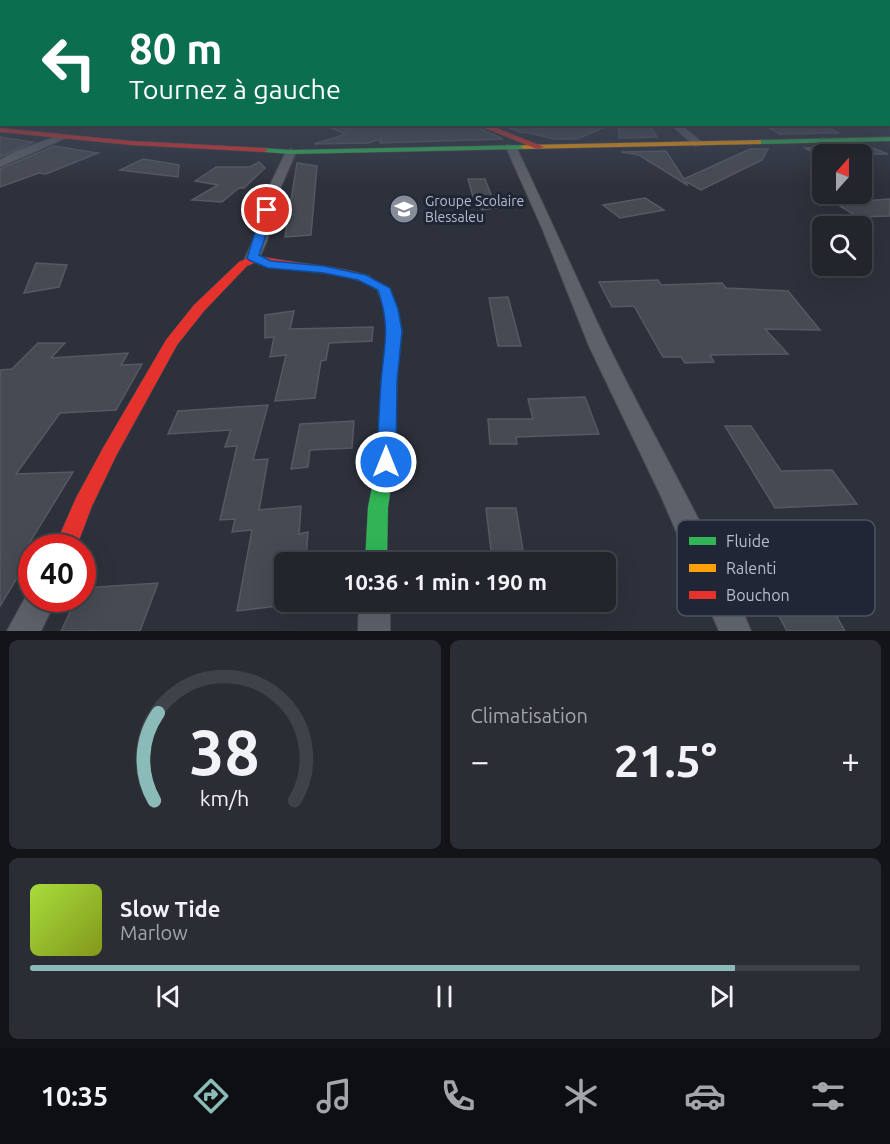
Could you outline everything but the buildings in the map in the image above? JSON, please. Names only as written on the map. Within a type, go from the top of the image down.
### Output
[{"type":"main road","points":[[490,128],[540,147]]},
{"type":"main road","points":[[0,130],[225,150],[291,152],[890,140]]},
{"type":"main road","points":[[71,534],[109,453],[171,343],[199,308],[243,264],[253,258],[259,258],[268,264],[324,270],[362,278],[383,288],[391,309],[394,331],[389,381],[386,462],[378,507],[376,552]]},
{"type":"street","points":[[680,128],[699,144]]},
{"type":"street","points":[[0,164],[20,153],[63,137]]},
{"type":"street","points":[[511,147],[549,228],[599,346],[685,520]]},
{"type":"street","points":[[253,258],[273,191],[291,152]]},
{"type":"street","points":[[23,631],[34,612]]},
{"type":"street","points":[[374,631],[375,612]]},
{"type":"street","points":[[728,616],[735,631]]},
{"type":"traffic: fast","points":[[758,142],[890,139]]},
{"type":"traffic: fast","points":[[264,150],[291,152],[524,147]]},
{"type":"traffic: fast","points":[[366,279],[383,288],[391,309],[395,331],[389,381],[386,462],[378,507],[376,552]]},
{"type":"traffic: slow","points":[[524,147],[758,142]]},
{"type":"traffic: jam","points":[[490,128],[540,147]]},
{"type":"traffic: jam","points":[[0,130],[132,143],[264,150]]},
{"type":"traffic: jam","points":[[71,534],[109,453],[171,343],[199,308],[243,264],[255,258],[282,265],[339,272],[366,279]]},
{"type":"place","name":"Groupe Scolaire Blessaleu","points":[[404,209]]},
{"type":"route","points":[[267,210],[260,241],[253,258],[259,258],[268,264],[324,270],[362,278],[377,283],[383,288],[391,309],[394,331],[389,381],[386,462]]}]
